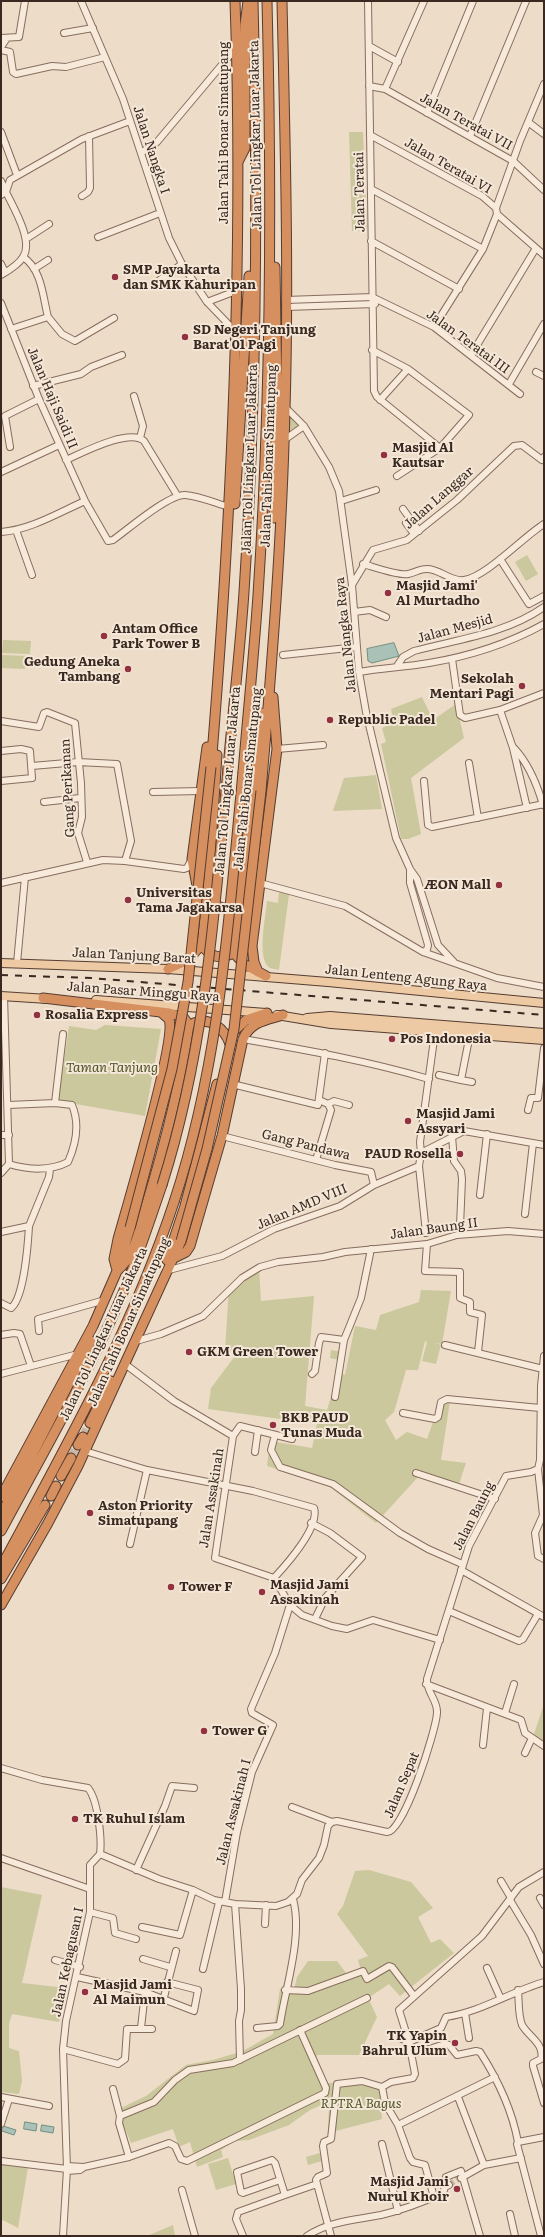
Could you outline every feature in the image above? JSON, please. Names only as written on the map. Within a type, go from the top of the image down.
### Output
[{"type":"highway","name":"Jalan Tahi Bonar Simatupang","points":[[1,1497],[93,1326],[117,1271],[130,1228],[172,1069],[188,982],[210,767],[226,577],[236,291],[238,162],[235,1]]},
{"type":"highway","points":[[238,162],[245,148],[245,25],[248,1]]},
{"type":"highway","name":"Jalan Tol Lingkar Luar Jakarta","points":[[1,1531],[70,1402],[110,1321],[142,1245],[162,1185],[183,1110],[201,1012],[214,917],[244,584],[252,408],[255,228],[253,1]]},
{"type":"highway","name":"Jalan Tol Lingkar Luar Jakarta","points":[[1,1566],[66,1445],[128,1321],[155,1256],[174,1202],[194,1133],[213,1044],[229,921],[258,594],[266,408],[270,228],[266,1]]},
{"type":"highway","name":"Jalan Tahi Bonar Simatupang","points":[[1,1605],[48,1523],[82,1444],[135,1344],[181,1241],[208,1149],[234,1029],[261,791],[271,676],[286,408],[286,159],[282,1]]},
{"type":"highway","points":[[226,577],[236,488],[248,286],[255,228]]},
{"type":"highway","points":[[270,228],[275,267],[277,301],[274,505],[276,577]]},
{"type":"highway","points":[[262,974],[254,962],[252,946],[277,749],[271,676]]},
{"type":"highway","points":[[262,974],[244,964],[234,952],[260,727],[271,676]]},
{"type":"highway","points":[[203,928],[192,859],[200,791],[216,700]]},
{"type":"highway","points":[[168,969],[188,960],[202,944],[208,890],[217,764],[216,700]]},
{"type":"highway","points":[[208,890],[212,901],[224,908],[234,907],[241,900]]},
{"type":"highway","points":[[202,944],[207,951],[214,956],[226,956],[234,952]]},
{"type":"highway","points":[[43,998],[179,1015],[185,1019],[189,1025],[166,1143],[136,1241],[128,1259],[117,1271]]},
{"type":"highway","points":[[117,1271],[114,1259],[118,1239],[163,1073],[171,1026],[168,1017],[159,1012]]},
{"type":"highway","points":[[169,1270],[166,1265],[197,1160],[228,1039],[234,1030],[246,1020],[267,1013]]},
{"type":"highway","points":[[174,1258],[186,1252],[190,1246],[222,1136],[232,1084],[243,1039],[248,1029],[257,1023],[283,1015]]},
{"type":"highway","points":[[189,1025],[202,1021],[211,1022],[218,1027],[228,1039],[236,1070]]},
{"type":"highway","points":[[163,1073],[186,1043]]},
{"type":"highway","points":[[1,1515],[88,1348],[93,1326]]},
{"type":"highway","points":[[90,1423],[120,1361],[135,1344]]},
{"type":"highway","points":[[61,1476],[71,1458]]},
{"type":"highway","points":[[50,1496],[56,1486]]},
{"type":"highway","points":[[1,1579],[45,1505]]},
{"type":"main road","name":"Jalan Tanjung Barat","points":[[1,963],[262,974]]},
{"type":"main road","name":"Jalan Lenteng Agung Raya","points":[[262,974],[544,1002]]},
{"type":"main road","name":"Jalan Pasar Minggu Raya","points":[[2,996],[189,1006],[283,1015]]},
{"type":"main road","points":[[283,1015],[331,1024],[544,1040]]},
{"type":"main road","points":[[304,1019],[330,1016],[544,1033]]},
{"type":"street","points":[[25,1],[18,38],[4,38],[1,49],[10,52],[13,72],[16,74],[52,66],[66,66],[104,57]]},
{"type":"street","name":"Jalan Nangka I","points":[[81,1],[130,121],[160,213],[182,264],[207,302],[235,330]]},
{"type":"street","name":"Jalan Teratai","points":[[368,1],[372,350],[374,391],[380,400]]},
{"type":"street","points":[[385,89],[424,1]]},
{"type":"street","points":[[427,113],[473,1]]},
{"type":"street","points":[[470,136],[526,1]]},
{"type":"street","points":[[64,33],[93,28]]},
{"type":"street","points":[[369,46],[398,62]]},
{"type":"street","points":[[141,153],[157,142],[236,48]]},
{"type":"street","points":[[434,327],[483,249],[513,161],[544,84]]},
{"type":"street","name":"Jalan Teratai VII","points":[[369,86],[385,89],[513,161],[544,190]]},
{"type":"street","points":[[3,193],[8,183],[17,175],[89,136],[130,121]]},
{"type":"street","points":[[528,122],[544,134]]},
{"type":"street","points":[[1,132],[17,175]]},
{"type":"street","name":"Jalan Teratai VI","points":[[370,134],[467,187],[496,211],[544,255]]},
{"type":"street","points":[[82,196],[88,192],[90,188],[89,136]]},
{"type":"street","points":[[1,181],[3,193],[26,239],[23,257],[3,274],[1,264]]},
{"type":"street","points":[[370,189],[483,249]]},
{"type":"street","points":[[98,237],[160,213]]},
{"type":"street","points":[[26,239],[49,224]]},
{"type":"street","points":[[371,241],[459,289]]},
{"type":"street","points":[[471,355],[536,248]]},
{"type":"street","points":[[23,257],[34,269],[41,284],[48,317],[62,334],[75,341],[114,318]]},
{"type":"street","points":[[34,269],[48,260]]},
{"type":"street","points":[[156,282],[182,264]]},
{"type":"street","points":[[207,302],[236,291]]},
{"type":"street","points":[[286,304],[372,297]]},
{"type":"street","name":"Jalan Teratai III","points":[[372,297],[434,327],[520,394]]},
{"type":"street","points":[[286,304],[372,306],[380,302]]},
{"type":"street","name":"Jalan Haji Saidi II","points":[[1,303],[33,386],[84,501],[109,542],[140,522],[155,508],[177,495]]},
{"type":"street","points":[[11,329],[48,317]]},
{"type":"street","points":[[509,384],[544,324]]},
{"type":"street","points":[[372,350],[408,369],[469,415],[440,448],[397,476]]},
{"type":"street","points":[[33,386],[80,374],[91,367],[122,355]]},
{"type":"street","points":[[408,369],[380,400],[440,448]]},
{"type":"street","points":[[536,372],[544,376]]},
{"type":"street","points":[[134,396],[143,426],[140,438]]},
{"type":"street","points":[[10,447],[5,416],[39,399]]},
{"type":"street","name":"Jalan Nangka Raya","points":[[286,408],[304,426],[335,478],[341,501],[352,585],[359,672],[366,712],[396,838],[410,869],[417,879],[438,945],[454,962]]},
{"type":"street","points":[[284,440],[304,426]]},
{"type":"street","points":[[66,460],[98,446],[119,439],[132,436],[140,438],[177,495],[191,496],[229,507]]},
{"type":"street","points":[[1,472],[59,445]]},
{"type":"street","name":"Jalan Langgar","points":[[352,585],[363,564],[373,550],[407,540],[457,500],[514,446],[522,445],[543,461]]},
{"type":"street","points":[[341,501],[376,490]]},
{"type":"street","points":[[1,532],[16,530],[39,522],[84,501]]},
{"type":"street","points":[[403,509],[416,533]]},
{"type":"street","points":[[406,523],[416,533]]},
{"type":"street","points":[[363,564],[407,575],[426,569],[453,579],[464,580],[476,576],[500,559],[527,534],[544,524]]},
{"type":"street","points":[[16,530],[32,575]]},
{"type":"street","points":[[500,559],[529,604],[544,596]]},
{"type":"street","name":"Jalan Mesjid","points":[[398,666],[403,657],[414,651],[491,632],[528,618],[544,607]]},
{"type":"street","points":[[354,612],[370,610],[386,617]]},
{"type":"street","points":[[359,672],[452,659],[493,647],[544,624]]},
{"type":"street","points":[[283,655],[357,647]]},
{"type":"street","points":[[452,659],[460,715],[463,717],[500,710],[544,693]]},
{"type":"street","points":[[500,710],[513,748],[527,808]]},
{"type":"street","name":"Gang Perikanan","points":[[1,721],[39,727],[44,713],[47,712],[75,723],[82,817],[78,833],[87,862]]},
{"type":"street","points":[[277,749],[323,745]]},
{"type":"street","points":[[424,781],[428,825],[432,827],[544,804],[530,771],[522,757],[513,748]]},
{"type":"street","points":[[1,751],[20,749],[30,751],[32,766],[32,778],[1,781]]},
{"type":"street","points":[[32,766],[78,762],[115,763],[117,765],[131,841],[125,860]]},
{"type":"street","points":[[469,762],[478,818]]},
{"type":"street","points":[[153,792],[200,791]]},
{"type":"street","points":[[44,802],[80,798]]},
{"type":"street","points":[[1,883],[87,862],[125,860],[184,869],[187,868],[192,859]]},
{"type":"street","name":"Jalan Nangka Raya","points":[[410,869],[410,883],[427,939],[427,950],[423,952]]},
{"type":"street","points":[[17,963],[25,877]]},
{"type":"street","points":[[260,883],[344,906],[423,952],[497,978],[544,987]]},
{"type":"street","points":[[1,1173],[9,1164],[8,1106],[4,1087],[2,996]]},
{"type":"street","points":[[426,1233],[419,1166],[421,1153],[420,1142],[435,1032]]},
{"type":"street","points":[[55,1103],[63,1034]]},
{"type":"street","points":[[461,1080],[470,1034]]},
{"type":"street","points":[[243,1039],[325,1053],[398,1070],[429,1079]]},
{"type":"street","points":[[528,1110],[531,1098],[538,1098],[544,1048]]},
{"type":"street","points":[[232,1084],[318,1105],[325,1053]]},
{"type":"street","points":[[439,1075],[472,1082]]},
{"type":"street","points":[[319,1100],[328,1104]]},
{"type":"street","points":[[328,1104],[334,1101],[349,1105]]},
{"type":"street","points":[[8,1106],[55,1103],[72,1106],[76,1117],[77,1131],[68,1162],[50,1169],[9,1164]]},
{"type":"street","points":[[316,1160],[330,1114],[328,1104]]},
{"type":"street","points":[[421,1153],[464,1131],[544,1145]]},
{"type":"street","points":[[480,1195],[487,1134]]},
{"type":"street","points":[[1,1135],[9,1135]]},
{"type":"street","name":"Gang Pandawa","points":[[222,1136],[316,1160],[371,1172],[374,1185]]},
{"type":"street","points":[[452,1136],[454,1161],[461,1171],[462,1178],[460,1226]]},
{"type":"street","points":[[525,1214],[533,1143]]},
{"type":"street","name":"Jalan AMD VIII","points":[[169,1270],[222,1256],[274,1228],[340,1206],[374,1185],[419,1166]]},
{"type":"street","points":[[1,1303],[11,1308],[16,1300],[27,1246],[29,1226],[49,1177],[50,1169]]},
{"type":"street","points":[[1,1232],[29,1226]]},
{"type":"street","name":"Jalan Baung II","points":[[135,1344],[203,1316],[242,1278],[260,1267],[278,1262],[370,1249],[427,1244],[457,1234],[508,1231],[544,1234]]},
{"type":"street","points":[[427,1244],[425,1271],[460,1272],[460,1298],[470,1302],[470,1312],[482,1315],[478,1352]]},
{"type":"street","points":[[335,1397],[344,1340],[360,1298],[370,1249]]},
{"type":"street","points":[[39,1331],[38,1319],[105,1300]]},
{"type":"street","points":[[1,1335],[14,1333],[20,1334],[30,1364]]},
{"type":"street","points":[[312,1374],[315,1371],[320,1338],[324,1337],[344,1340]]},
{"type":"street","points":[[445,1345],[543,1369]]},
{"type":"street","points":[[1,1374],[30,1364],[78,1354]]},
{"type":"street","points":[[544,1356],[540,1408],[540,1460],[538,1469],[543,1515],[535,1533],[534,1542],[538,1556],[544,1559]]},
{"type":"street","name":"Jalan Assakinah","points":[[125,1364],[174,1401],[233,1436],[216,1558],[274,1578]]},
{"type":"street","points":[[403,1413],[431,1419],[438,1417],[441,1402],[445,1399],[540,1408]]},
{"type":"street","points":[[233,1436],[240,1426],[292,1439]]},
{"type":"street","points":[[255,1452],[258,1430]]},
{"type":"street","points":[[274,1435],[271,1450],[280,1467],[333,1484],[379,1519],[544,1617]]},
{"type":"street","points":[[82,1444],[147,1470],[253,1491],[314,1508],[311,1523],[304,1542],[274,1578],[290,1605],[302,1615],[343,1629],[354,1628],[366,1621],[380,1621],[440,1640]]},
{"type":"street","name":"Jalan Baung","points":[[426,1684],[462,1567],[476,1531],[507,1475],[531,1472],[538,1469]]},
{"type":"street","points":[[130,1544],[147,1470]]},
{"type":"street","points":[[416,1473],[495,1499]]},
{"type":"street","points":[[311,1523],[330,1533],[362,1557],[325,1598],[315,1619]]},
{"type":"street","name":"Jalan Assakinah I","points":[[222,1902],[252,1772],[273,1725],[252,1713],[251,1709],[275,1653],[290,1605]]},
{"type":"street","points":[[449,1611],[519,1642],[523,1639],[538,1614]]},
{"type":"street","points":[[426,1684],[521,1720],[525,1733],[544,1746]]},
{"type":"street","name":"Jalan Sepat","points":[[332,1822],[337,1821],[390,1832],[400,1822],[427,1753],[435,1725],[437,1708],[426,1684]]},
{"type":"street","points":[[505,1713],[514,1684]]},
{"type":"street","points":[[483,1745],[487,1708]]},
{"type":"street","points":[[526,1753],[533,1739]]},
{"type":"street","name":"Jalan Kebagusan I","points":[[1,1768],[48,1781],[88,1788],[92,1797],[101,1835],[100,1854],[90,1865],[90,1912],[80,1966],[66,2021],[63,2049],[67,2185],[62,2236]]},
{"type":"street","points":[[136,1870],[165,1806],[172,1786],[194,1788]]},
{"type":"street","points":[[100,1854],[136,1870],[194,1890],[203,1896],[222,1902],[235,1904],[283,1904],[293,1899],[302,1880],[322,1852],[328,1826],[332,1822],[292,1807]]},
{"type":"street","points":[[1,1858],[90,1889]]},
{"type":"street","points":[[331,2236],[317,2178],[327,2173],[323,2146],[324,2142],[331,2139],[336,2084],[362,2080],[382,2087],[391,2082],[414,2078],[413,2054],[399,2010],[482,1936],[519,1887],[544,1872]]},
{"type":"street","points":[[501,1881],[510,1899],[542,1951],[544,1964]]},
{"type":"street","points":[[142,1927],[180,1935],[194,1890]]},
{"type":"street","points":[[540,1898],[544,1905]]},
{"type":"street","points":[[257,2028],[279,2025],[294,1947],[297,1914],[293,1899]]},
{"type":"street","points":[[203,1969],[222,1902]]},
{"type":"street","points":[[235,1904],[242,1996],[239,2021],[240,2060]]},
{"type":"street","points":[[265,1924],[266,1905]]},
{"type":"street","points":[[90,1912],[114,1918],[115,1933],[136,1940]]},
{"type":"street","points":[[163,2001],[170,1967],[176,1951]]},
{"type":"street","points":[[143,1959],[170,1967]]},
{"type":"street","points":[[55,1960],[80,1966]]},
{"type":"street","points":[[285,1990],[308,1991],[363,1971],[367,1979],[389,1966],[392,1967],[414,1996]]},
{"type":"street","points":[[487,1968],[500,1998]]},
{"type":"street","points":[[77,1977],[146,1992],[163,2001],[193,2012],[199,1991],[167,1982]]},
{"type":"street","points":[[400,2038],[409,2042],[441,2028],[444,2018],[465,2013],[518,1990],[544,1982]]},
{"type":"street","points":[[518,1990],[521,2020],[525,2029],[538,2044],[542,2055],[541,2059],[533,2063],[544,2103]]},
{"type":"street","points":[[141,2028],[146,1992]]},
{"type":"street","points":[[120,2116],[154,2102],[175,2080],[189,2070],[227,2065],[240,2060],[367,1998]]},
{"type":"street","points":[[465,2013],[470,2038]]},
{"type":"street","points":[[63,2049],[118,2064],[125,2059],[127,2029],[152,2029]]},
{"type":"street","points":[[1,2161],[67,2170],[80,2170],[84,2167],[129,2157],[169,2143],[175,2146],[181,2159],[187,2160],[325,2093],[326,2088],[300,2030]]},
{"type":"street","points":[[413,2054],[445,2044],[449,2045],[457,2054],[477,2051],[480,2052],[495,2077],[514,2118],[521,2158],[541,2236]]},
{"type":"street","points":[[398,2125],[495,2077]]},
{"type":"street","points":[[382,2087],[385,2103],[398,2125],[410,2158],[413,2162],[425,2165],[434,2197]]},
{"type":"street","points":[[113,2089],[120,2116],[119,2123],[129,2157]]},
{"type":"street","points":[[458,2096],[484,2164]]},
{"type":"street","points":[[1,2097],[49,2106]]},
{"type":"street","points":[[1,2124],[9,2099]]},
{"type":"street","points":[[518,2142],[544,2138]]},
{"type":"street","points":[[382,2144],[398,2211]]},
{"type":"street","points":[[461,2177],[484,2164],[521,2158]]},
{"type":"street","points":[[280,2180],[243,2193],[241,2192],[236,2175],[237,2171],[272,2160],[280,2180],[285,2195]]},
{"type":"street","points":[[446,2177],[459,2170],[480,2236]]},
{"type":"street","points":[[243,2236],[236,2219],[238,2212],[318,2184]]},
{"type":"street","points":[[307,2236],[329,2225],[398,2211],[443,2193],[445,2187],[449,2184]]},
{"type":"street","points":[[182,2190],[195,2236]]},
{"type":"street","points":[[510,2214],[515,2236]]},
{"type":"green space","points":[[349,132],[363,132],[367,230],[352,231]]},
{"type":"green space","points":[[287,411],[299,426],[287,432]]},
{"type":"green space","points":[[527,555],[538,574],[526,581],[515,562]]},
{"type":"green space","points":[[3,640],[31,641],[30,654],[2,653]]},
{"type":"green space","points":[[2,655],[26,656],[25,669],[1,668]]},
{"type":"green space","points":[[422,697],[433,720],[456,704],[464,738],[411,778],[421,834],[408,839],[401,839],[381,744],[386,742],[382,728],[394,722],[391,709]]},
{"type":"green space","points":[[376,775],[382,809],[333,811],[344,778]]},
{"type":"green space","points":[[279,892],[289,894],[279,970],[270,968],[266,963],[263,956],[263,937],[267,901],[278,903]]},
{"type":"green space","name":"Taman Tanjung","points":[[105,1025],[161,1029],[145,1116],[58,1101],[69,1026],[96,1030]]},
{"type":"green space","points":[[259,1269],[261,1301],[314,1296],[305,1406],[327,1410],[338,1373],[345,1375],[355,1326],[376,1330],[380,1315],[419,1302],[421,1290],[451,1291],[442,1344],[435,1343],[441,1345],[436,1364],[422,1361],[427,1342],[425,1341],[418,1370],[406,1370],[394,1412],[385,1420],[396,1440],[407,1432],[427,1439],[440,1402],[450,1401],[441,1460],[466,1463],[459,1484],[419,1476],[376,1523],[326,1484],[267,1466],[270,1441],[312,1448],[317,1424],[208,1409],[211,1388],[238,1352],[225,1351],[229,1287]]},
{"type":"green space","points":[[331,1350],[341,1352],[340,1360],[330,1358]]},
{"type":"green space","points":[[544,1704],[544,1742],[534,1734]]},
{"type":"green space","name":"RPTRA Bagus","points":[[369,1870],[411,1882],[433,1908],[418,1917],[431,1943],[440,1939],[454,1953],[400,1996],[389,1984],[368,1998],[377,2017],[359,2055],[317,2055],[315,2063],[326,2083],[375,2082],[379,2084],[382,2119],[328,2133],[329,2102],[310,2110],[289,2125],[249,2140],[235,2141],[221,2150],[223,2157],[197,2167],[190,2142],[179,2147],[173,2129],[131,2143],[117,2110],[146,2096],[186,2065],[213,2060],[243,2051],[273,2034],[280,1989],[294,1990],[297,1977],[308,1961],[337,1961],[349,1977],[361,1971],[358,1960],[368,1956],[337,1914],[343,1906],[355,1871]]},
{"type":"green space","points":[[1,1887],[42,1895],[22,1983],[66,1988],[59,2022],[12,2014],[9,2024],[9,2048],[19,2051],[22,2081],[19,2094],[1,2092]]},
{"type":"green space","points":[[320,2153],[322,2161],[308,2165],[306,2157]]},
{"type":"green space","points":[[1,2158],[29,2161],[18,2228],[1,2219]]},
{"type":"green space","points":[[228,2158],[236,2184],[216,2190],[208,2164]]},
{"type":"green space","points":[[173,2225],[175,2236],[147,2236]]},
{"type":"shaded area","points":[[394,643],[399,656],[372,663],[368,661],[367,649]]},
{"type":"shaded area","points":[[25,2122],[37,2124],[36,2131],[24,2129]]},
{"type":"shaded area","points":[[42,2125],[54,2127],[53,2133],[41,2131]]},
{"type":"shaded area","points":[[3,2126],[16,2130],[14,2135],[2,2131]]},
{"type":"tunnel","points":[[83,1437],[90,1423]]},
{"type":"tunnel","points":[[71,1458],[78,1445]]},
{"type":"tunnel","points":[[449,2185],[460,2178]]},
{"type":"railway","points":[[1,975],[91,978],[544,1015]]},
{"type":"place","name":"SMP Jayakarta dan SMK Kahuripan","points":[[115,277]]},
{"type":"place","name":"SD Negeri Tanjung Barat 01 Pagi","points":[[185,337]]},
{"type":"place","name":"Masjid Al Kautsar","points":[[384,455]]},
{"type":"place","name":"Masjid Jami' Al Murtadho","points":[[388,593]]},
{"type":"place","name":"Antam Office Park Tower B","points":[[104,636]]},
{"type":"place","name":"Gedung Aneka Tambang","points":[[128,669]]},
{"type":"place","name":"Sekolah Mentari Pagi","points":[[522,686]]},
{"type":"place","name":"Republic Padel","points":[[330,720]]},
{"type":"place","name":"ÆON Mall","points":[[499,885]]},
{"type":"place","name":"Universitas Tama Jagakarsa","points":[[128,900]]},
{"type":"place","name":"Rosalia Express","points":[[37,1015]]},
{"type":"place","name":"Pos Indonesia","points":[[392,1039]]},
{"type":"place","name":"Masjid Jami Assyari","points":[[408,1121]]},
{"type":"place","name":"PAUD Rosella","points":[[460,1154]]},
{"type":"place","name":"GKM Green Tower","points":[[189,1352]]},
{"type":"place","name":"BKB PAUD Tunas Muda","points":[[273,1425]]},
{"type":"place","name":"Aston Priority Simatupang","points":[[90,1513]]},
{"type":"place","name":"Tower F","points":[[171,1587]]},
{"type":"place","name":"Masjid Jami Assakinah","points":[[262,1592]]},
{"type":"place","name":"Tower G","points":[[204,1731]]},
{"type":"place","name":"TK Ruhul Islam","points":[[75,1819]]},
{"type":"place","name":"Masjid Jami Al Maimun","points":[[85,1992]]},
{"type":"place","name":"TK Yapin Bahrul Ulum","points":[[455,2043]]},
{"type":"place","name":"Masjid Jami Nurul Khoir","points":[[457,2189]]}]
